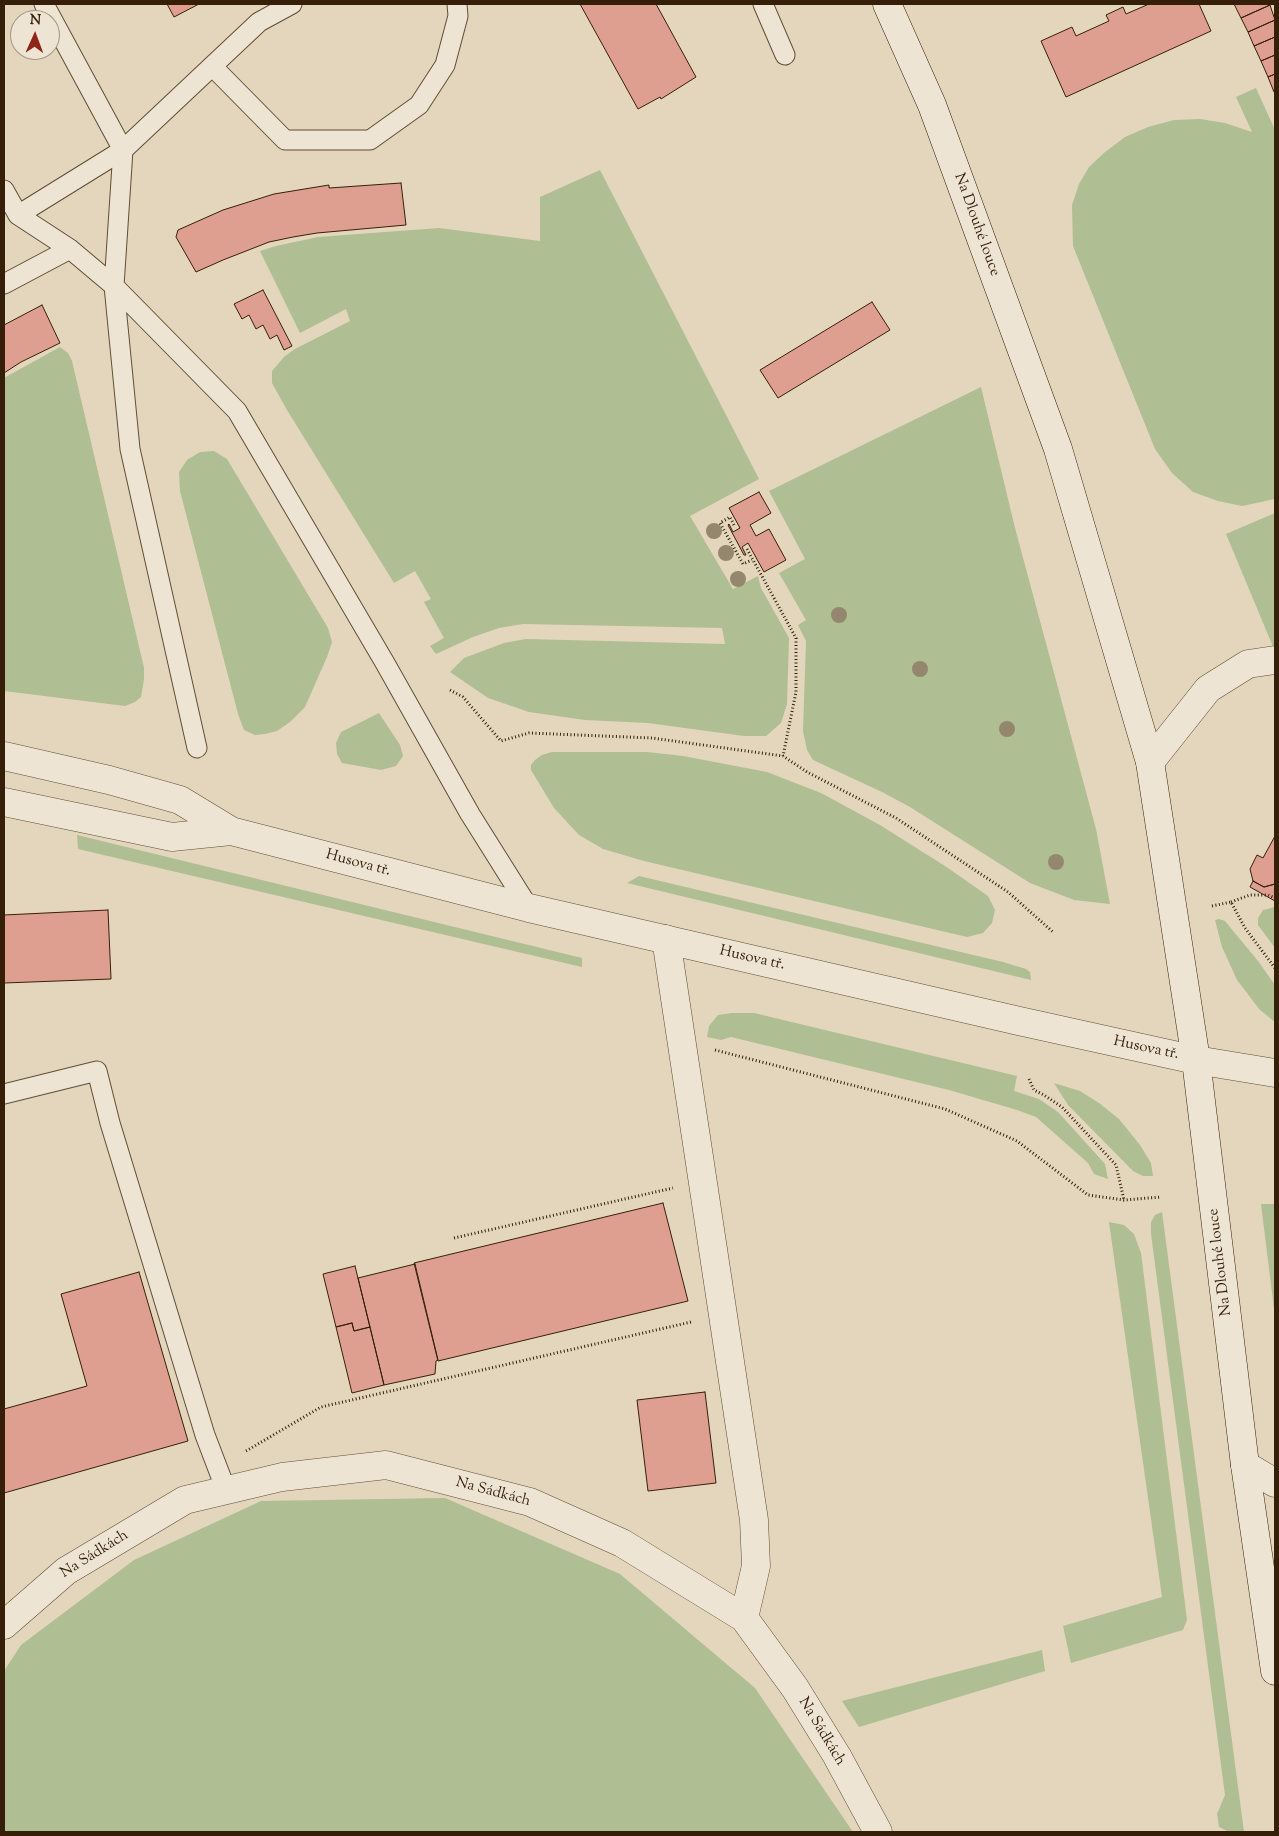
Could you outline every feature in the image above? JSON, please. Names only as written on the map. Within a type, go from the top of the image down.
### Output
[{"type":"street","name":"Na Dlouhé louce","points":[[887,4],[932,104],[1058,449],[1150,762],[1196,1060],[1245,1465],[1275,1671]]},
{"type":"street","points":[[1150,762],[1208,689],[1248,664],[1275,660]]},
{"type":"street","name":"Husova tř.","points":[[4,756],[109,780],[180,800],[231,831],[529,908],[1019,1021],[1196,1060],[1275,1073]]},
{"type":"street","name":"Husova tř.","points":[[4,802],[172,838],[231,831]]},
{"type":"street","points":[[666,939],[754,1520],[756,1566],[744,1618]]},
{"type":"street","name":"Na Sádkách","points":[[4,1625],[66,1571],[222,1479],[282,1477],[386,1465],[396,1467],[530,1502],[622,1543],[744,1618],[795,1688],[814,1718],[878,1832]]},
{"type":"street","points":[[1245,1465],[1275,1483]]},
{"type":"lane","points":[[44,4],[123,150],[114,286],[130,449],[198,748]]},
{"type":"lane","points":[[18,215],[123,150],[259,22],[292,4]]},
{"type":"lane","points":[[212,66],[285,140],[370,140],[419,104],[445,65],[458,16],[457,4]]},
{"type":"lane","points":[[763,4],[785,55]]},
{"type":"lane","points":[[4,190],[18,215],[70,249],[114,286],[237,412],[385,663],[470,814],[529,908]]},
{"type":"lane","points":[[4,284],[70,249]]},
{"type":"lane","points":[[4,1094],[97,1071],[113,1133],[205,1434],[222,1479]]},
{"type":"path","points":[[734,525],[730,517],[720,522],[743,564],[752,560]]},
{"type":"path","points":[[747,549],[796,638],[796,692],[783,756]]},
{"type":"path","points":[[450,690],[463,697],[501,741],[529,733],[652,738],[783,756],[807,772],[896,818],[1008,892],[1053,932]]},
{"type":"path","points":[[1212,906],[1250,895],[1268,895],[1275,898]]},
{"type":"path","points":[[1231,902],[1245,928],[1275,968]]},
{"type":"path","points":[[712,1049],[945,1109],[1017,1141],[1088,1195],[1124,1200],[1161,1197]]},
{"type":"path","points":[[1029,1079],[1034,1090],[1044,1094],[1062,1107],[1116,1165],[1124,1200]]},
{"type":"path","points":[[454,1238],[668,1189]]},
{"type":"path","points":[[222,1479],[321,1407],[724,1315]]},
{"type":"green space","points":[[1256,88],[1275,130],[1275,499],[1242,506],[1218,501],[1193,492],[1172,473],[1155,449],[1073,246],[1072,205],[1079,184],[1089,167],[1125,137],[1148,127],[1174,120],[1200,119],[1225,123],[1252,132],[1236,97]]},
{"type":"green space","points":[[600,170],[759,479],[690,516],[733,589],[758,576],[761,588],[789,638],[787,704],[781,723],[766,736],[744,736],[648,723],[585,720],[529,712],[488,698],[450,672],[464,658],[504,643],[526,639],[725,644],[722,628],[523,624],[499,628],[473,637],[436,654],[430,646],[444,638],[424,602],[431,599],[415,571],[394,583],[272,383],[272,371],[284,357],[295,349],[350,321],[346,309],[300,333],[260,251],[318,237],[439,228],[540,241],[540,197]]},
{"type":"green space","points":[[60,347],[68,353],[72,361],[144,668],[141,697],[125,706],[4,691],[4,378]]},
{"type":"green space","points":[[981,387],[1015,528],[1096,829],[1110,904],[1074,900],[1030,883],[910,807],[813,760],[807,750],[803,731],[806,641],[798,625],[806,620],[779,573],[805,559],[769,491]]},
{"type":"green space","points":[[214,451],[227,459],[328,628],[332,642],[305,707],[290,722],[277,731],[265,734],[255,735],[244,730],[238,714],[180,491],[179,472],[187,460],[200,452]]},
{"type":"green space","points":[[1275,513],[1275,649],[1274,649],[1226,534]]},
{"type":"green space","points":[[379,713],[400,745],[403,756],[396,766],[381,770],[342,763],[337,754],[336,743],[341,732]]},
{"type":"green space","points":[[552,752],[647,752],[683,756],[767,772],[821,793],[880,825],[945,866],[988,896],[995,910],[992,923],[983,933],[967,937],[644,861],[603,849],[579,835],[554,808],[531,770],[531,765],[535,760],[542,755]]},
{"type":"green space","points":[[77,835],[582,958],[582,967],[78,849]]},
{"type":"green space","points":[[639,876],[1003,962],[1026,969],[1030,972],[1031,980],[627,883]]},
{"type":"green space","points":[[1275,907],[1275,948],[1258,925],[1258,918],[1263,910]]},
{"type":"green space","points":[[1215,920],[1225,921],[1275,985],[1275,1022],[1260,1010],[1237,980],[1222,947]]},
{"type":"green space","points":[[754,1013],[1017,1076],[1014,1091],[1039,1099],[1058,1112],[1105,1164],[1108,1179],[1094,1174],[1088,1163],[1036,1117],[1017,1110],[949,1090],[731,1037],[721,1040],[707,1037],[709,1026],[718,1015]]},
{"type":"green space","points":[[1054,1083],[1080,1091],[1119,1119],[1140,1145],[1151,1163],[1153,1176],[1143,1176],[1133,1171],[1068,1105]]},
{"type":"green space","points":[[1261,1204],[1275,1204],[1275,1317]]},
{"type":"green space","points":[[1162,1212],[1244,1832],[1229,1832],[1219,1827],[1217,1814],[1225,1795],[1151,1234],[1151,1222],[1155,1215]]},
{"type":"green space","points":[[1109,1222],[1124,1225],[1134,1234],[1141,1253],[1187,1620],[1183,1630],[1071,1663],[1063,1626],[1162,1597]]},
{"type":"green space","points":[[445,1498],[620,1574],[755,1688],[853,1832],[4,1832],[4,1671],[21,1645],[134,1560],[261,1501]]},
{"type":"green space","points":[[1042,1650],[1045,1671],[859,1727],[842,1701]]},
{"type":"building","points":[[167,4],[199,4],[174,17]]},
{"type":"building","points":[[580,4],[656,4],[696,77],[661,99],[660,97],[638,109]]},
{"type":"building","points":[[1149,4],[1199,4],[1211,31],[1066,97],[1041,41],[1072,27],[1076,36],[1109,21],[1106,15],[1123,7],[1126,14]]},
{"type":"building","points":[[1234,4],[1269,4],[1270,5],[1241,18]]},
{"type":"building","points":[[1270,5],[1275,20],[1248,32],[1241,18]]},
{"type":"building","points":[[1275,20],[1275,37],[1254,46],[1248,32]]},
{"type":"building","points":[[1275,37],[1275,55],[1261,61],[1254,46]]},
{"type":"building","points":[[1275,55],[1275,74],[1268,77],[1261,61]]},
{"type":"building","points":[[1275,74],[1275,91],[1274,92],[1268,77]]},
{"type":"building","points":[[401,183],[406,225],[317,233],[269,242],[196,272],[176,237],[178,230],[223,210],[274,194],[329,185],[329,188]]},
{"type":"building","points":[[263,290],[292,346],[284,350],[277,335],[270,339],[263,325],[256,329],[249,315],[242,319],[234,304]]},
{"type":"building","points":[[872,302],[890,330],[778,398],[760,370]]},
{"type":"building","points":[[42,305],[60,343],[21,362],[4,373],[4,325]]},
{"type":"building","points":[[759,492],[771,513],[750,525],[756,536],[769,529],[786,560],[764,572],[748,543],[742,547],[746,555],[744,555],[728,525],[733,532],[740,528],[729,508]]},
{"type":"building","points":[[1275,836],[1275,884],[1264,887],[1253,881],[1250,869],[1257,855],[1263,858]]},
{"type":"building","points":[[1253,881],[1264,887],[1275,884],[1275,901],[1250,887]]},
{"type":"building","points":[[108,910],[111,979],[4,983],[4,915]]},
{"type":"building","points":[[663,1203],[688,1301],[438,1361],[414,1263]]},
{"type":"building","points":[[415,1264],[438,1360],[436,1361],[435,1374],[384,1385],[358,1278]]},
{"type":"building","points":[[355,1266],[370,1327],[354,1331],[352,1323],[336,1327],[323,1274]]},
{"type":"building","points":[[139,1272],[188,1441],[4,1493],[4,1409],[87,1386],[61,1294]]},
{"type":"building","points":[[352,1323],[354,1331],[370,1327],[384,1385],[352,1393],[336,1327]]},
{"type":"building","points":[[705,1392],[716,1483],[648,1491],[637,1400]]}]
